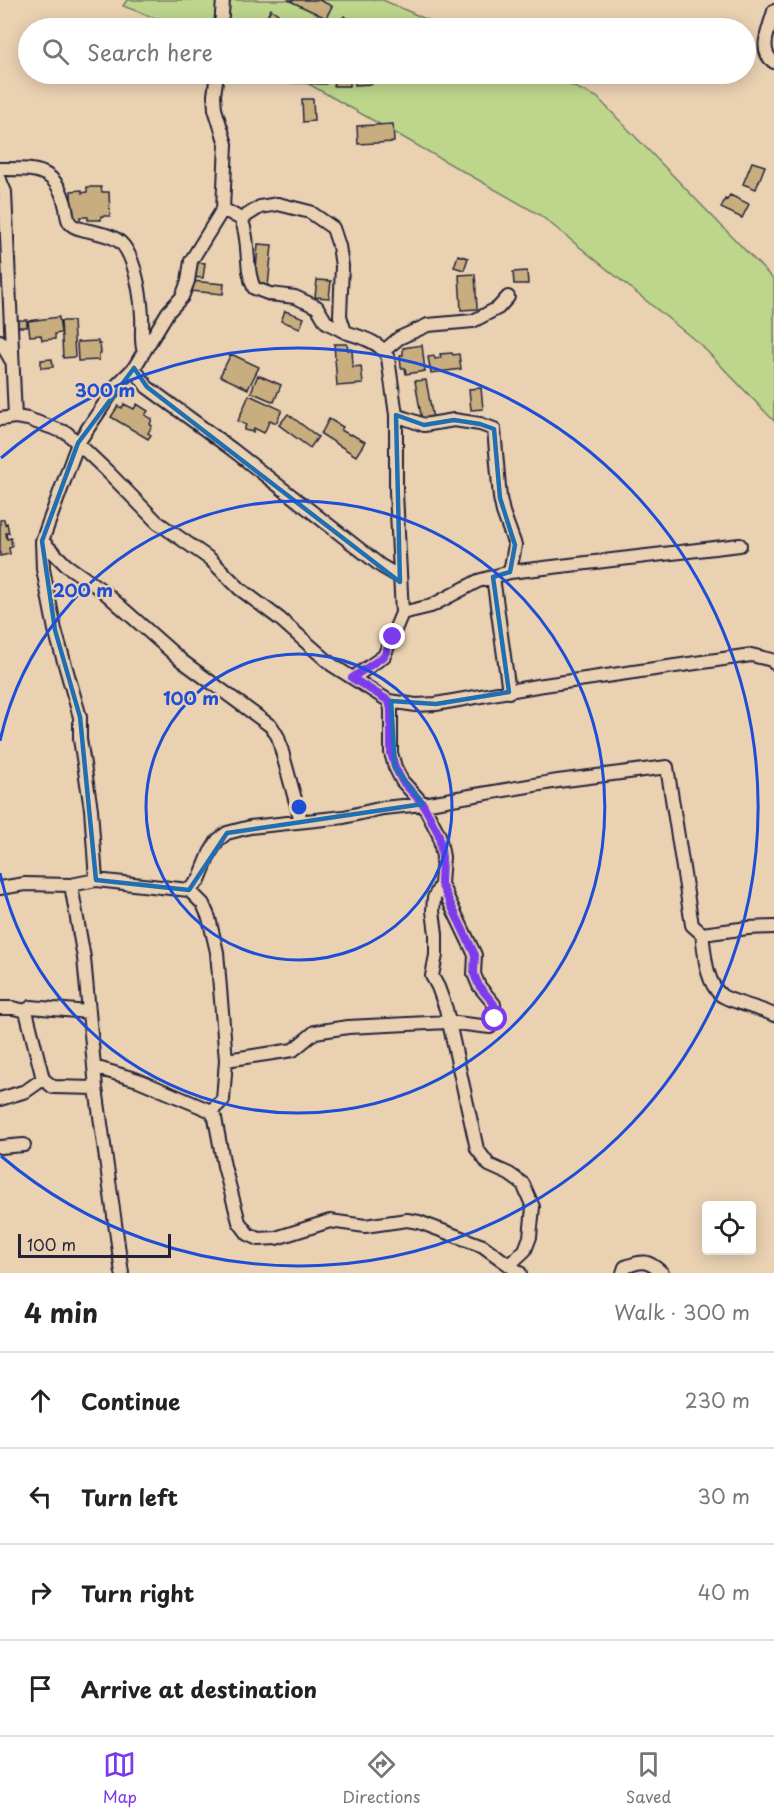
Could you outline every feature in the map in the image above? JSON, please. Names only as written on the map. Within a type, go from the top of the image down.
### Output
[{"type":"street","points":[[222,18],[223,0]]},
{"type":"street","points":[[774,11],[764,48],[767,58],[774,62]]},
{"type":"street","points":[[96,880],[91,809],[80,739],[80,717],[55,630],[43,569],[42,541],[78,443],[117,385],[134,368],[168,312],[182,297],[188,281],[191,261],[223,209],[226,144],[215,109],[216,84]]},
{"type":"street","points":[[0,169],[31,169],[54,178],[63,193],[69,223],[73,226],[101,232],[120,242],[131,258],[141,301],[141,342],[144,352]]},
{"type":"street","points":[[0,180],[5,192],[5,288],[13,364],[15,417]]},
{"type":"street","points":[[241,219],[260,207],[278,204],[310,212],[333,228],[342,266],[340,316],[345,332]]},
{"type":"street","points":[[223,209],[241,219],[245,228],[250,280],[254,288],[270,294],[295,297],[316,307],[326,322],[385,350],[388,358],[396,415],[396,492],[402,613],[384,656],[352,678]]},
{"type":"street","points":[[385,350],[399,338],[428,325],[473,321],[498,308],[508,297]]},
{"type":"street","points":[[0,341],[13,364]]},
{"type":"street","points":[[134,368],[147,387],[233,450],[381,567],[400,577]]},
{"type":"street","points":[[396,415],[424,425],[454,420],[480,424],[494,429],[500,498],[515,545],[510,572]]},
{"type":"street","points":[[0,419],[15,417],[67,433],[108,471],[157,522],[210,559],[240,589],[280,618],[332,665],[389,701],[416,705],[436,704],[548,684],[751,655],[772,660],[774,663]]},
{"type":"street","points":[[42,541],[66,565],[103,591],[182,661],[272,728],[278,737],[301,821]]},
{"type":"street","points":[[402,613],[431,606],[478,581],[510,572],[740,545]]},
{"type":"street","points":[[493,577],[509,692]]},
{"type":"street","points":[[389,701],[391,753],[395,767],[402,781],[423,804],[439,835],[442,857],[441,884],[434,898],[436,945],[432,976],[438,987],[453,1039],[477,1149],[489,1165],[509,1173],[523,1184],[533,1207],[530,1237],[525,1250],[509,1265]]},
{"type":"street","points":[[189,890],[199,880],[218,840],[227,833],[250,827],[344,817],[383,808],[667,767],[692,926],[702,934],[706,968],[721,995],[774,1015]]},
{"type":"street","points":[[0,888],[25,884],[71,885],[96,880],[189,890],[203,904],[209,918],[217,952],[226,1060],[223,1100],[211,1111]]},
{"type":"street","points":[[226,1060],[293,1050],[315,1032],[348,1027],[448,1022],[490,1027],[495,1019],[494,1004],[479,986],[474,974],[475,955],[441,884]]},
{"type":"street","points":[[71,885],[84,958],[96,1088],[122,1273]]},
{"type":"street","points":[[702,934],[774,927]]},
{"type":"street","points":[[26,1011],[31,1007],[88,1012]]},
{"type":"street","points":[[0,1008],[26,1011]]},
{"type":"street","points":[[26,1011],[43,1078],[53,1087],[96,1088]]},
{"type":"street","points":[[94,1067],[138,1080],[211,1111],[215,1118],[224,1166],[239,1222],[248,1234],[259,1239],[276,1238],[330,1221],[365,1226],[408,1221],[419,1222],[483,1246],[520,1273]]},
{"type":"street","points":[[0,1100],[26,1091],[43,1078]]},
{"type":"street","points":[[0,1147],[24,1144]]},
{"type":"street","points":[[623,1273],[625,1266],[636,1262],[651,1263],[662,1273]]},
{"type":"highlighted area","points":[[134,368],[147,387],[400,582],[396,415],[424,425],[454,420],[480,424],[494,429],[500,498],[515,545],[510,572],[493,577],[509,692],[436,704],[391,701],[395,767],[423,804],[227,833],[189,890],[96,880],[80,717],[55,630],[42,541],[78,443]]},
{"type":"green space","points":[[127,0],[383,0],[424,18],[155,18],[123,6]]},
{"type":"green space","points":[[309,84],[568,84],[597,97],[774,280],[774,421],[701,345],[540,215]]},
{"type":"building","points":[[288,0],[319,0],[332,6],[326,18]]},
{"type":"building","points":[[271,9],[278,14],[276,18],[266,18]]},
{"type":"building","points":[[334,84],[350,84],[350,86],[334,86]]},
{"type":"building","points":[[302,99],[313,99],[314,121],[303,122]]},
{"type":"building","points":[[393,124],[394,142],[358,144],[357,126]]},
{"type":"building","points":[[752,162],[765,166],[756,189],[743,184]]},
{"type":"building","points":[[87,187],[101,187],[102,192],[109,192],[110,216],[101,216],[101,220],[88,220],[88,217],[80,217],[80,221],[72,221],[71,191],[87,192]]},
{"type":"building","points":[[730,195],[749,204],[742,218],[721,208],[725,199],[727,200]]},
{"type":"building","points":[[258,244],[272,245],[268,287],[255,285]]},
{"type":"building","points":[[458,255],[468,258],[464,270],[454,267]]},
{"type":"building","points":[[194,262],[205,263],[203,278],[191,277]]},
{"type":"building","points":[[527,271],[528,284],[514,284],[513,272]]},
{"type":"building","points":[[475,274],[477,309],[461,310],[459,275]]},
{"type":"building","points":[[317,280],[331,281],[329,298],[315,297]]},
{"type":"building","points":[[191,281],[224,284],[223,294],[190,291]]},
{"type":"building","points":[[285,311],[304,318],[300,328],[281,321]]},
{"type":"building","points":[[59,317],[61,333],[55,334],[55,339],[42,340],[41,335],[30,336],[28,321]]},
{"type":"building","points":[[18,320],[27,320],[27,327],[18,327]]},
{"type":"building","points":[[61,321],[73,321],[75,357],[63,358]]},
{"type":"building","points":[[98,341],[101,353],[99,353],[99,360],[78,361],[77,342]]},
{"type":"building","points":[[334,344],[347,344],[348,350],[352,349],[353,367],[361,366],[363,384],[337,386]]},
{"type":"building","points":[[422,345],[425,371],[406,374],[405,368],[401,368],[400,355],[403,355],[403,348]]},
{"type":"building","points":[[452,353],[453,355],[459,354],[461,369],[431,373],[428,357],[441,358],[440,354]]},
{"type":"building","points":[[231,354],[259,367],[248,389],[220,376]]},
{"type":"building","points":[[52,359],[53,367],[41,368],[41,360]]},
{"type":"building","points":[[258,375],[281,385],[274,402],[251,392]]},
{"type":"building","points":[[426,380],[433,419],[422,421],[415,381]]},
{"type":"building","points":[[481,388],[483,409],[471,410],[469,389]]},
{"type":"building","points":[[249,395],[282,410],[276,423],[270,420],[264,433],[254,428],[253,432],[244,430],[246,425],[238,421]]},
{"type":"building","points":[[124,404],[134,409],[137,404],[148,411],[145,415],[152,419],[150,424],[152,426],[148,439],[111,417],[118,406],[122,408]]},
{"type":"building","points":[[288,414],[318,437],[310,448],[279,425]]},
{"type":"building","points":[[329,419],[343,427],[341,430],[365,442],[356,456],[321,434]]},
{"type":"building","points":[[4,519],[9,533],[6,533],[7,539],[11,538],[12,547],[9,548],[10,554],[0,556],[0,520]]},
{"type":"route","points":[[393,637],[384,656],[352,678],[389,701],[391,753],[395,767],[402,781],[423,804],[439,835],[442,857],[441,884],[475,955],[474,974],[479,986],[494,1004],[495,1019]]}]
